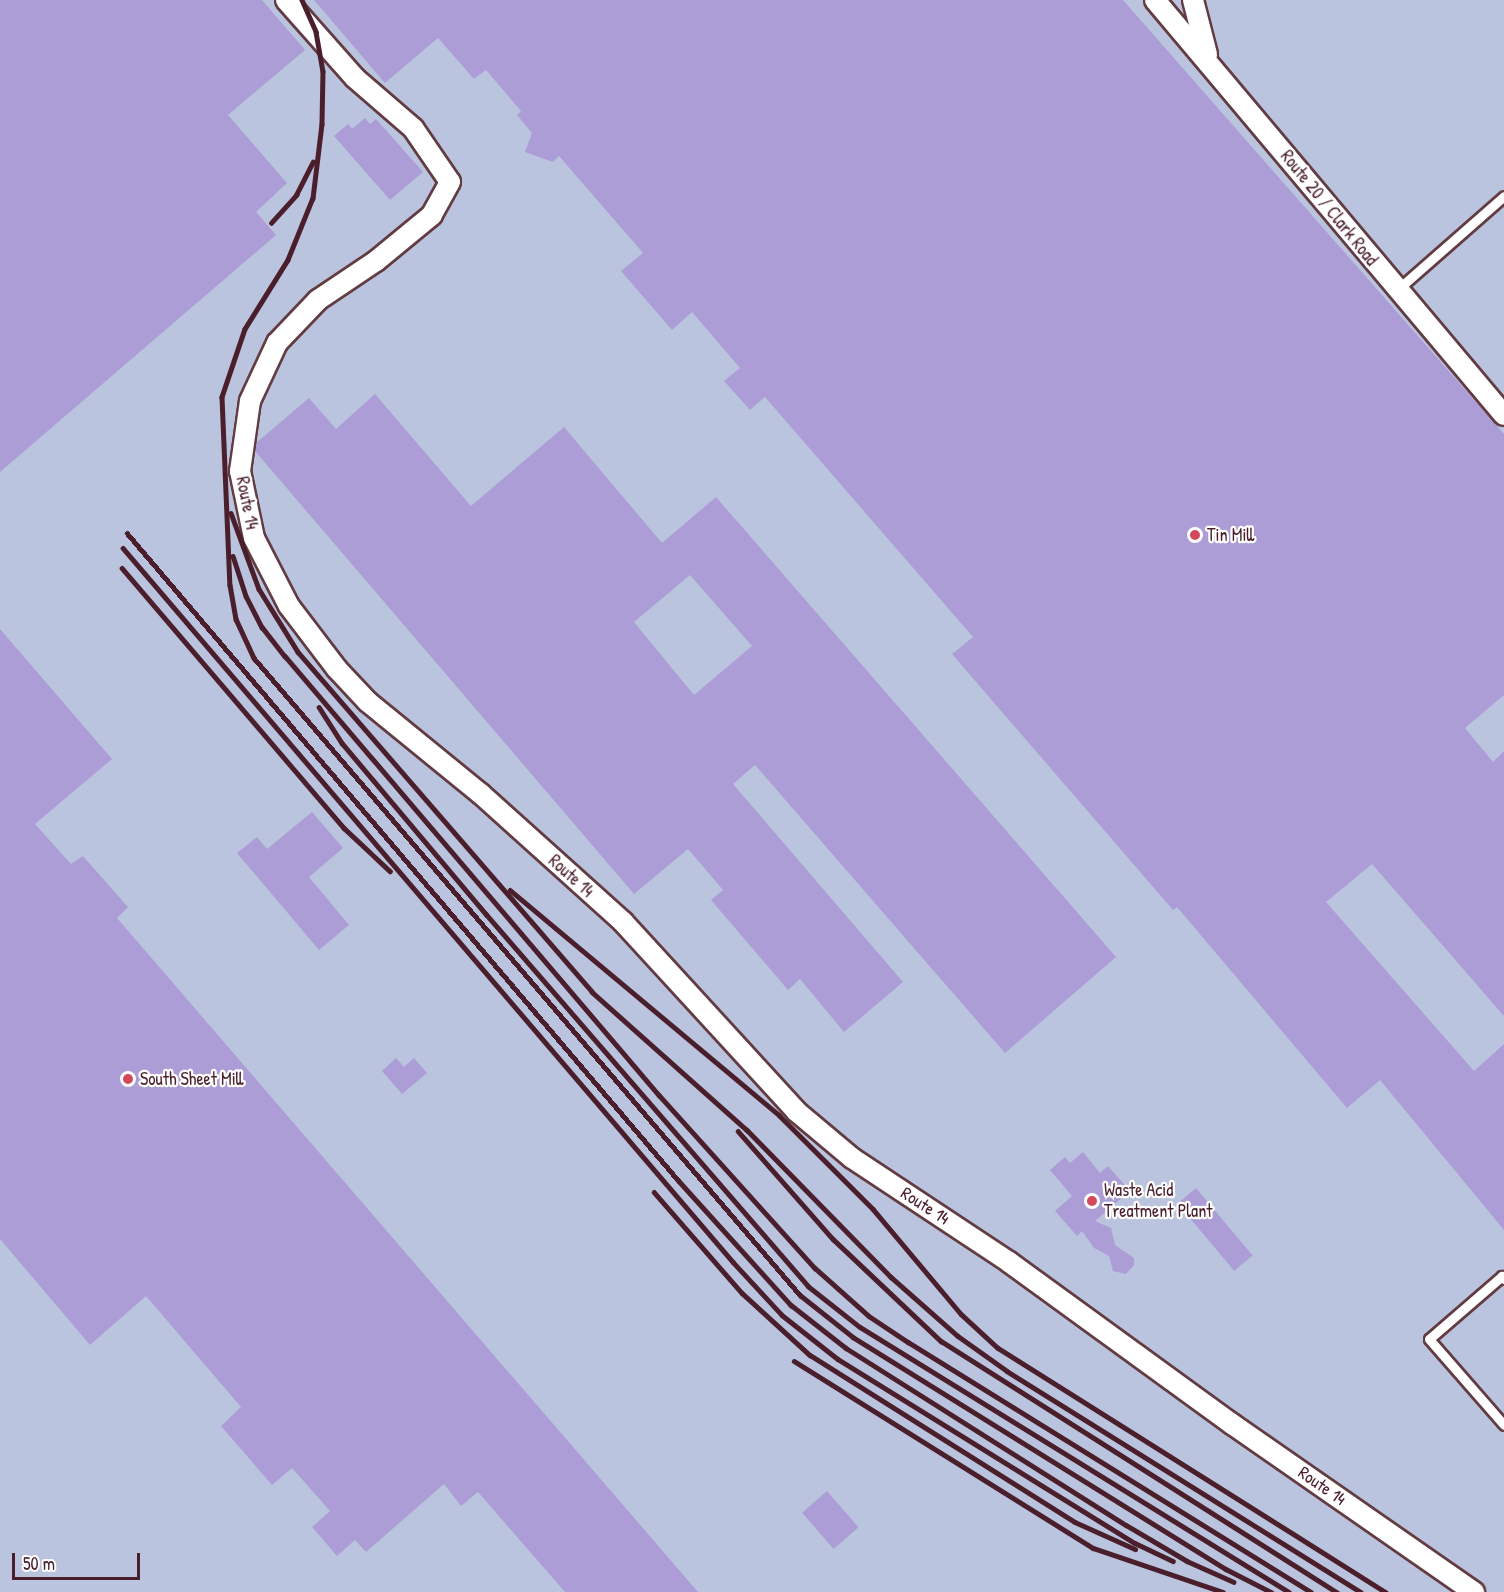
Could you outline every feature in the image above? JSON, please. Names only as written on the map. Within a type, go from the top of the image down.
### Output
[{"type":"street","name":"Route 14","points":[[286,0],[355,78],[413,129],[450,182],[432,215],[376,261],[318,300],[277,343],[250,401],[240,471],[254,538],[289,606],[337,669],[368,702],[482,794],[623,922],[796,1111],[852,1158],[1009,1262],[1232,1424],[1474,1592]]},
{"type":"street","name":"Route 20 / Clark Road","points":[[1155,0],[1504,415]]},
{"type":"street","points":[[1193,0],[1201,41],[1224,81]]},
{"type":"lane","points":[[1397,290],[1504,196]]},
{"type":"lane","points":[[1504,1279],[1502,1276],[1429,1339],[1504,1425]]},
{"type":"shaded area","points":[[0,0],[1504,0],[1504,1592],[0,1592]]},
{"type":"building","points":[[0,0],[262,0],[305,50],[228,115],[287,183],[256,212],[276,235],[0,472]]},
{"type":"building","name":"Tin Mill","points":[[314,0],[1123,0],[1504,434],[1504,695],[1465,728],[1493,762],[1504,751],[1504,1016],[1372,864],[1326,902],[1474,1071],[1504,1044],[1504,1230],[1380,1080],[1347,1108],[1177,907],[1173,910],[952,654],[973,637],[765,397],[750,410],[724,381],[740,368],[692,312],[672,330],[621,271],[643,253],[559,156],[553,162],[525,152],[532,133],[517,115],[521,111],[486,70],[474,79],[438,38],[385,83]]},
{"type":"building","points":[[365,118],[370,124],[376,119],[423,172],[390,200],[334,136],[348,124],[352,129]]},
{"type":"building","points":[[375,394],[471,506],[564,427],[662,543],[716,497],[1116,957],[1005,1053],[755,765],[733,784],[903,982],[844,1032],[800,979],[788,990],[711,900],[723,890],[688,849],[634,894],[255,451],[256,443],[309,398],[336,429]],"holes":[[[690,575],[752,646],[694,695],[634,622]]]},
{"type":"building","name":"South Sheet Mill","points":[[0,629],[112,759],[35,824],[71,864],[83,856],[128,907],[117,918],[698,1592],[565,1592],[478,1492],[461,1506],[444,1484],[366,1552],[355,1540],[337,1556],[312,1527],[330,1511],[292,1468],[272,1485],[221,1426],[241,1407],[146,1296],[90,1345],[0,1239]]},
{"type":"building","points":[[312,812],[343,848],[309,877],[349,925],[319,950],[237,853],[257,837],[267,849]]},
{"type":"building","points":[[396,1058],[404,1067],[414,1058],[427,1073],[402,1094],[382,1071]]},
{"type":"building","points":[[1083,1152],[1100,1173],[1108,1166],[1130,1191],[1095,1221],[1111,1228],[1115,1245],[1134,1258],[1134,1265],[1126,1274],[1113,1271],[1109,1256],[1094,1248],[1082,1231],[1077,1236],[1055,1211],[1072,1196],[1050,1170],[1065,1157],[1070,1163]]},
{"type":"building","points":[[1196,1188],[1253,1255],[1234,1271],[1178,1203]]},
{"type":"building","points":[[827,1491],[858,1527],[834,1549],[802,1513]]},
{"type":"railway","points":[[302,0],[316,32],[323,71],[322,124],[313,198],[288,260],[245,329],[222,397],[230,585],[236,619],[254,658],[800,1295],[853,1337],[1226,1569],[1271,1592]]},
{"type":"railway","points":[[271,223],[296,195],[313,162]]},
{"type":"railway","points":[[231,513],[259,589],[298,652],[592,992],[747,1130],[891,1277],[958,1336],[1007,1371],[1361,1592]]},
{"type":"railway","points":[[127,533],[678,1180],[791,1305],[846,1348],[1126,1525],[1187,1561],[1234,1582]]},
{"type":"railway","points":[[123,548],[733,1262],[782,1315],[838,1359],[1135,1543],[1173,1561]]},
{"type":"railway","points":[[233,556],[246,596],[262,627],[285,656],[659,1095],[815,1268],[869,1316],[908,1342],[1311,1592]]},
{"type":"railway","points":[[122,568],[344,828],[390,871]]},
{"type":"railway","points":[[319,707],[342,743],[486,914],[808,1286],[860,1327],[1289,1592]]},
{"type":"railway","points":[[510,890],[779,1115],[873,1209],[961,1314],[998,1348],[1386,1592]]},
{"type":"railway","points":[[738,1131],[833,1239],[941,1341],[1337,1592]]},
{"type":"railway","points":[[654,1192],[742,1293],[810,1355],[1075,1522],[1135,1549]]},
{"type":"railway","points":[[794,1361],[1093,1548],[1223,1592]]},
{"type":"place","name":"Tin Mill","points":[[1195,535]]},
{"type":"place","name":"South Sheet Mill","points":[[128,1079]]},
{"type":"place","name":"Waste Acid Treatment Plant","points":[[1092,1201]]}]
